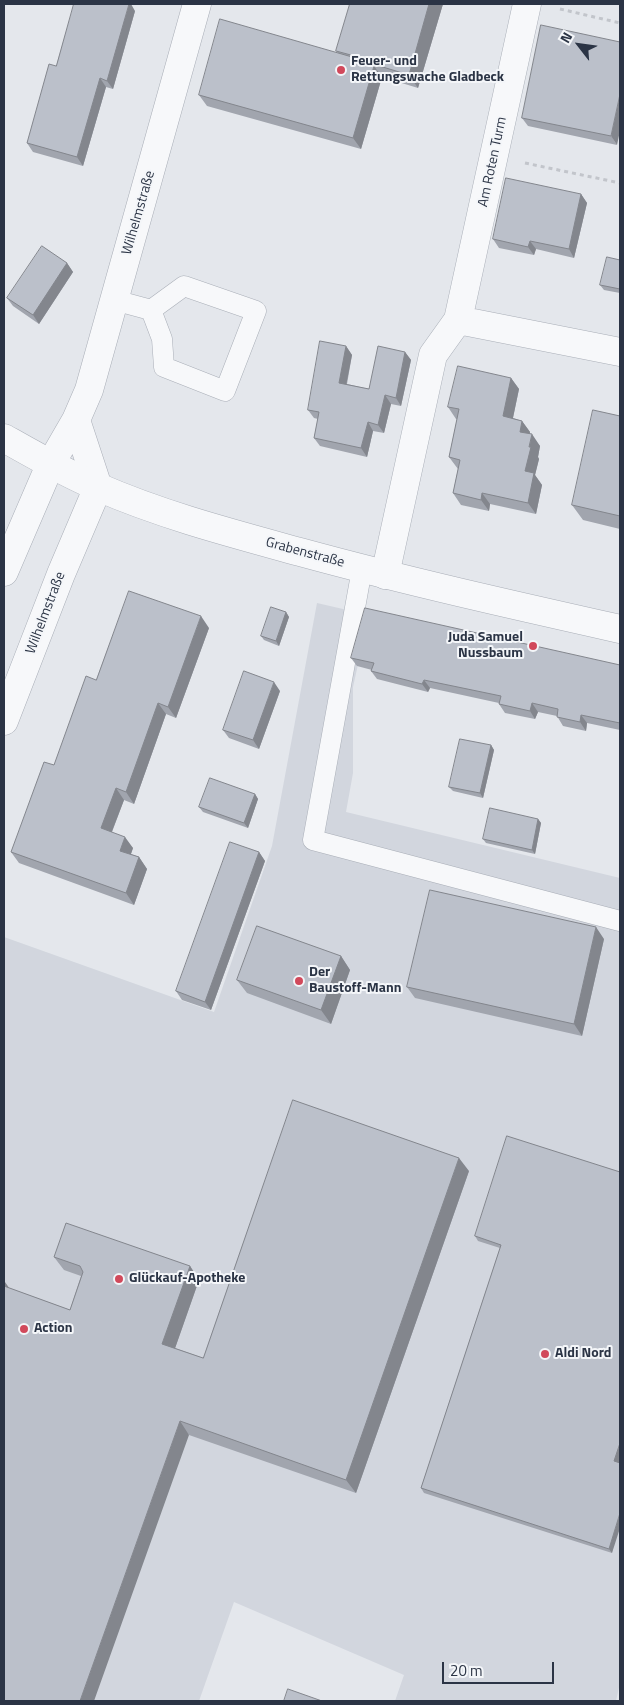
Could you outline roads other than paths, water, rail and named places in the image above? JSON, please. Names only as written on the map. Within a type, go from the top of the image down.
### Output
[{"type":"street","name":"Wilhelmstraße","points":[[4,572],[50,465],[76,420],[89,390],[197,4]]},
{"type":"street","name":"Am Roten Turm","points":[[373,572],[433,355],[458,320],[494,156],[540,6]]},
{"type":"street","points":[[458,320],[620,352]]},
{"type":"street","points":[[76,420],[98,487]]},
{"type":"street","name":"Grabenstraße","points":[[4,438],[50,465],[98,487],[150,508],[207,526],[373,572],[620,629]]},
{"type":"street","name":"Wilhelmstraße","points":[[4,721],[61,574],[98,487]]},
{"type":"lane","points":[[184,286],[256,311],[225,391],[164,367],[162,339],[151,310],[184,286]]},
{"type":"lane","points":[[114,300],[151,310]]},
{"type":"lane","points":[[373,572],[313,840],[620,921]]},
{"type":"place","name":"Feuer- und Rettungswache Gladbeck","points":[[341,70]]},
{"type":"place","name":"Juda Samuel Nussbaum","points":[[533,646]]},
{"type":"place","name":"Der Baustoff-Mann","points":[[299,981]]},
{"type":"place","name":"Glückauf-Apotheke","points":[[119,1279]]},
{"type":"place","name":"Action","points":[[24,1329]]},
{"type":"place","name":"Aldi Nord","points":[[545,1354]]}]
